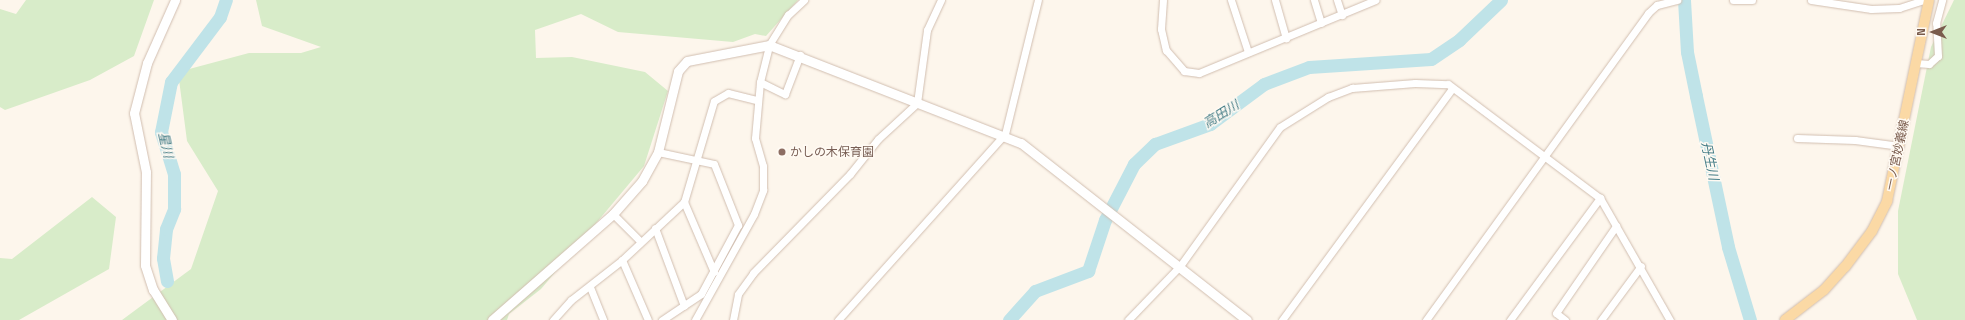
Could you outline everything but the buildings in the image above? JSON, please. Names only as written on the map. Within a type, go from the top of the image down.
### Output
[{"type":"main road","name":"一ノ宮妙義線","points":[[1785,320],[1834,280],[1872,231],[1887,201],[1900,146],[1929,0]]},
{"type":"street","points":[[172,320],[153,290],[145,265],[146,172],[134,113],[147,63],[175,0]]},
{"type":"street","points":[[695,320],[754,214],[763,190],[763,166],[755,138],[756,100],[769,45],[788,15],[804,0]]},
{"type":"street","points":[[733,320],[738,294],[753,273],[850,174],[878,139],[917,103],[927,30],[941,0]]},
{"type":"street","points":[[838,320],[1005,134],[1038,0]]},
{"type":"street","points":[[1163,0],[1161,29],[1166,50],[1184,71],[1198,73],[1342,15],[1375,0]]},
{"type":"street","points":[[1231,0],[1248,52]]},
{"type":"street","points":[[1275,0],[1286,38]]},
{"type":"street","points":[[1314,0],[1321,23]]},
{"type":"street","points":[[1337,0],[1342,15]]},
{"type":"street","points":[[1426,320],[1545,158],[1648,13],[1668,1],[1677,0]]},
{"type":"street","points":[[1733,0],[1752,0]]},
{"type":"street","points":[[1811,0],[1872,9],[1898,8],[1924,0]]},
{"type":"street","points":[[1916,63],[1929,64],[1938,56],[1936,23],[1942,0]]},
{"type":"street","points":[[492,320],[613,214],[642,181],[658,152],[678,71],[687,61],[769,45],[800,55],[917,103],[1005,134],[1064,176],[1247,320]]},
{"type":"street","points":[[760,82],[785,94],[800,55]]},
{"type":"street","points":[[1128,320],[1180,266],[1280,128],[1328,97],[1352,88],[1437,83],[1448,84],[1451,90],[1600,198],[1641,266],[1670,320]]},
{"type":"street","points":[[1282,320],[1451,90]]},
{"type":"street","points":[[554,320],[571,300],[590,287],[622,260],[640,241],[684,202],[714,100],[720,94],[728,93],[756,100]]},
{"type":"street","points":[[1797,138],[1855,140],[1900,146]]},
{"type":"street","points":[[658,152],[696,158],[714,164],[738,225],[701,294],[662,320]]},
{"type":"street","points":[[1510,320],[1600,198]]},
{"type":"street","points":[[684,202],[714,272]]},
{"type":"street","points":[[613,214],[640,241]]},
{"type":"street","points":[[1565,320],[1556,313],[1616,226]]},
{"type":"street","points":[[655,228],[684,306]]},
{"type":"street","points":[[622,260],[648,320]]},
{"type":"street","points":[[1601,320],[1641,266]]},
{"type":"street","points":[[590,287],[603,320]]},
{"type":"green space","points":[[26,0],[154,0],[134,56],[90,80],[5,110],[0,107],[0,9],[16,14]]},
{"type":"green space","points":[[256,0],[798,0],[766,36],[755,34],[733,42],[618,32],[581,14],[535,30],[536,58],[572,57],[645,72],[668,91],[644,166],[541,289],[509,314],[507,320],[122,320],[191,269],[218,191],[187,141],[178,72],[249,53],[301,53],[321,47],[262,26]]},
{"type":"green space","points":[[1954,0],[1965,0],[1965,320],[1917,320],[1898,274],[1898,211],[1931,47]]},
{"type":"green space","points":[[92,197],[116,217],[109,269],[19,320],[0,320],[0,258],[12,259]]},
{"type":"waterway","name":"星川","points":[[167,281],[163,258],[166,229],[174,209],[174,174],[161,132],[171,82],[220,17],[226,0]]},
{"type":"waterway","name":"高田川","points":[[1009,320],[1035,291],[1088,271],[1105,220],[1134,164],[1155,144],[1210,124],[1264,84],[1309,67],[1431,59],[1459,40],[1501,0]]},
{"type":"waterway","name":"丹生川","points":[[1684,0],[1687,52],[1696,96],[1728,247],[1750,320]]},
{"type":"place","name":"かしの木保育園","points":[[782,152]]}]
